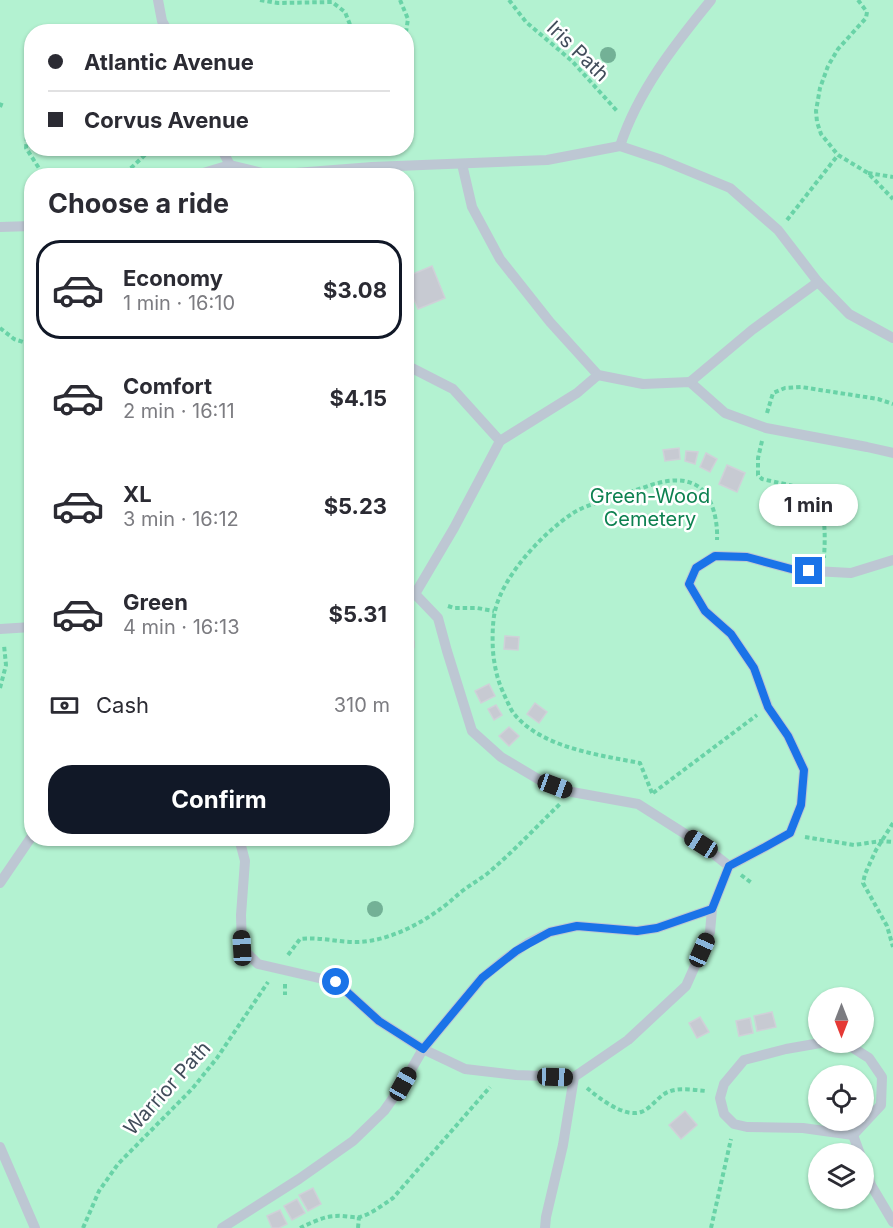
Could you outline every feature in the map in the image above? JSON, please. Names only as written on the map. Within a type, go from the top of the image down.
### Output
[{"type":"lane","points":[[158,0],[164,24]]},
{"type":"lane","points":[[620,146],[627,123],[651,80],[711,0]]},
{"type":"lane","points":[[359,168],[547,160],[620,146],[662,160],[730,188],[778,230],[818,282],[849,314],[893,338]]},
{"type":"lane","points":[[225,156],[232,168]]},
{"type":"lane","points":[[462,164],[472,207],[500,259],[550,322],[598,375],[643,384],[690,382],[752,330],[818,282]]},
{"type":"lane","points":[[220,168],[230,165],[242,168]]},
{"type":"lane","points":[[0,227],[24,226]]},
{"type":"lane","points":[[414,369],[453,388],[500,441]]},
{"type":"lane","points":[[414,591],[454,528],[500,441],[577,393],[598,375]]},
{"type":"lane","points":[[690,382],[725,413],[766,428],[893,453]]},
{"type":"lane","points":[[241,846],[245,861],[241,915],[242,948],[258,964],[336,982],[379,1021],[423,1049],[465,1069],[516,1075],[574,1077],[628,1040],[686,986],[710,932],[712,909],[729,866],[790,833],[801,805],[804,770],[788,736],[768,707],[754,668],[731,634],[705,611],[689,584],[696,568],[715,556],[747,557],[795,570],[851,573],[893,560]]},
{"type":"lane","points":[[414,598],[438,618],[472,731],[501,757],[538,779],[572,792],[638,804],[701,844],[729,866]]},
{"type":"lane","points":[[2,629],[24,628]]},
{"type":"lane","points":[[0,883],[25,846]]},
{"type":"lane","points":[[222,1228],[353,1142],[384,1111],[423,1049],[482,978],[512,954],[550,932],[577,926],[637,931],[657,928],[712,909]]},
{"type":"lane","points":[[808,1045],[786,1048],[744,1060],[724,1084],[720,1098],[724,1114],[735,1124],[747,1127],[803,1128],[853,1135]]},
{"type":"lane","points":[[853,1135],[881,1105],[882,1077],[869,1058],[861,1053]]},
{"type":"lane","points":[[544,1228],[563,1145],[574,1077]]},
{"type":"lane","points":[[853,1135],[856,1143]]},
{"type":"lane","points":[[0,1147],[35,1228]]},
{"type":"lane","points":[[874,1191],[893,1222]]},
{"type":"path","points":[[260,0],[332,2],[345,12],[350,24]]},
{"type":"path","points":[[400,0],[408,19],[407,24]]},
{"type":"path","name":"Iris Path","points":[[509,0],[526,22],[572,61],[627,123]]},
{"type":"path","points":[[858,0],[867,12],[866,18],[838,49],[820,88],[816,111],[817,122],[821,134],[838,155],[867,173],[893,199]]},
{"type":"path","points":[[778,230],[838,155]]},
{"type":"path","points":[[131,168],[144,156]]},
{"type":"path","points":[[867,173],[893,177]]},
{"type":"path","points":[[0,328],[14,339],[24,342]]},
{"type":"path","points":[[823,572],[824,526],[822,509],[818,500],[811,492],[762,479],[758,475],[758,458],[773,393],[785,388],[801,387],[878,399],[893,404]]},
{"type":"path","points":[[652,793],[640,763],[565,746],[538,734],[514,714],[497,681],[492,650],[494,611],[519,564],[545,535],[574,513],[664,481],[693,484],[703,490],[714,514],[718,538],[715,556]]},
{"type":"path","points":[[444,604],[454,608],[494,611]]},
{"type":"path","points":[[0,688],[6,665],[2,629]]},
{"type":"path","points":[[638,804],[768,707]]},
{"type":"path","name":"Warrior Path","points":[[83,1228],[99,1191],[118,1164],[192,1089],[217,1058],[300,939],[310,937],[350,942],[367,941],[402,931],[443,907],[487,874],[572,792]]},
{"type":"path","points":[[893,824],[881,840],[865,873],[863,883],[887,926],[893,947]]},
{"type":"path","points":[[790,833],[854,845],[881,840],[893,842]]},
{"type":"path","points":[[300,1228],[332,1216],[359,1218],[393,1198],[502,1073]]},
{"type":"path","points":[[574,1077],[601,1100],[623,1111],[634,1113],[642,1112],[670,1090],[701,1090],[721,1094]]},
{"type":"path","points":[[711,1228],[735,1124]]},
{"type":"path","points":[[358,1228],[359,1218]]},
{"type":"green space","name":"Green-Wood Cemetery","points":[[0,0],[893,0],[893,1228],[0,1228]]},
{"type":"building","points":[[432,266],[445,298],[418,309],[414,300],[414,274]]},
{"type":"building","points":[[679,448],[680,459],[665,461],[663,450]]},
{"type":"building","points":[[686,451],[698,452],[695,464],[685,461]]},
{"type":"building","points":[[706,453],[717,459],[710,472],[700,467]]},
{"type":"building","points":[[727,465],[745,473],[737,492],[719,484]]},
{"type":"building","points":[[505,636],[519,637],[518,650],[504,649]]},
{"type":"building","points":[[489,684],[495,696],[481,703],[475,691]]},
{"type":"building","points":[[535,703],[547,712],[539,723],[527,714]]},
{"type":"building","points":[[496,705],[502,715],[494,720],[488,709]]},
{"type":"building","points":[[509,727],[519,736],[509,746],[499,736]]},
{"type":"building","points":[[772,1012],[776,1027],[757,1031],[754,1016]]},
{"type":"building","points":[[700,1017],[709,1032],[697,1038],[689,1023]]},
{"type":"building","points":[[750,1018],[753,1033],[739,1036],[736,1021]]},
{"type":"building","points":[[685,1111],[697,1125],[681,1139],[669,1125]]},
{"type":"building","points":[[313,1188],[321,1204],[308,1211],[299,1195]]},
{"type":"building","points":[[297,1199],[305,1213],[292,1220],[284,1206]]},
{"type":"building","points":[[280,1210],[287,1224],[279,1228],[272,1228],[267,1216]]},
{"type":"route","points":[[336,982],[379,1021],[423,1049],[482,978],[516,951],[550,932],[577,926],[637,931],[657,928],[712,909],[729,866],[790,833],[801,805],[804,770],[788,736],[768,707],[754,668],[731,634],[705,611],[689,584],[696,568],[715,556],[747,557],[795,570],[809,571]]}]
